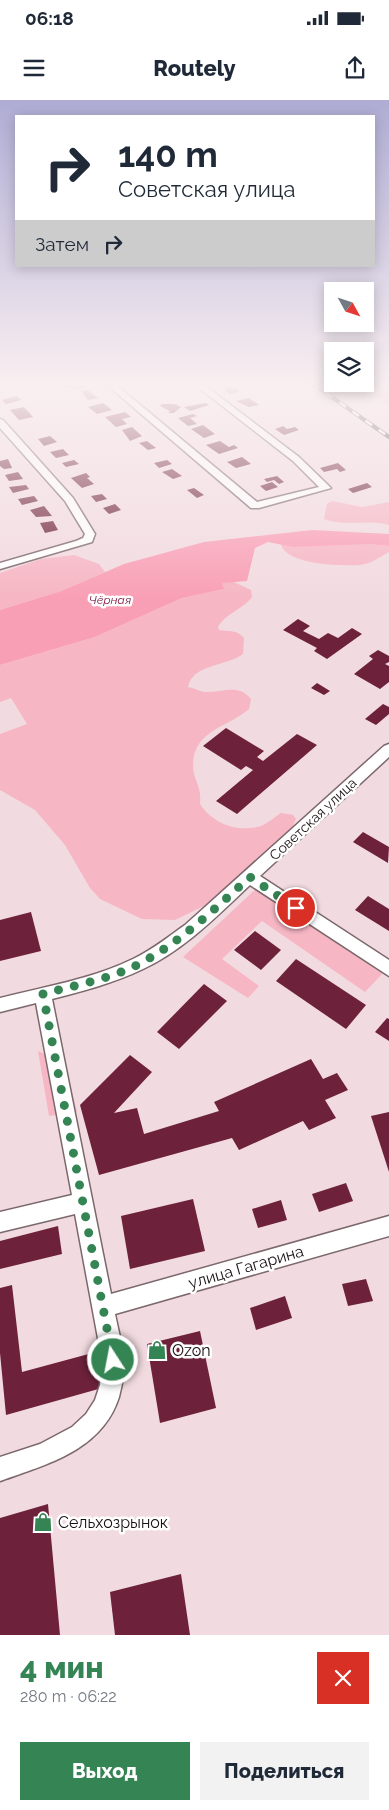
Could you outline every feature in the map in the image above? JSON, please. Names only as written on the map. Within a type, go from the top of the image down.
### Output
[{"type":"street","points":[[0,566],[80,543],[88,540],[90,534],[69,500],[30,456]]},
{"type":"street","points":[[195,456],[255,506],[326,488],[292,456]]},
{"type":"street","name":"Советская улица","points":[[0,1005],[130,968],[157,954],[191,930],[389,750]]},
{"type":"street","points":[[250,877],[389,969]]},
{"type":"street","points":[[0,1469],[41,1456],[89,1430],[101,1415],[109,1398],[114,1377],[113,1360],[43,994]]},
{"type":"street","points":[[0,1222],[83,1202]]},
{"type":"street","name":"улица Гагарина","points":[[103,1307],[389,1226]]},
{"type":"shaded area","points":[[332,501],[362,507],[389,502],[389,525],[381,523],[340,522],[324,519],[327,504]]},
{"type":"shaded area","points":[[281,544],[368,544],[389,546],[389,552],[364,564],[328,564],[315,563],[292,556],[285,551]]},
{"type":"shaded area","points":[[74,555],[99,564],[105,572],[61,591],[0,610],[0,573],[41,559]]},
{"type":"shaded area","points":[[232,581],[251,590],[252,597],[225,618],[218,627],[219,630],[235,632],[244,638],[243,654],[196,674],[191,679],[188,687],[204,692],[241,691],[251,699],[249,709],[213,731],[199,745],[193,766],[200,792],[200,804],[205,811],[219,822],[235,827],[252,828],[261,826],[281,813],[293,815],[296,819],[291,830],[206,905],[175,920],[142,919],[100,899],[90,888],[65,845],[35,810],[0,790],[0,734],[27,724],[11,698],[0,702],[0,665],[95,637],[182,598],[223,589],[222,583]]},
{"type":"shaded area","points":[[258,887],[383,973],[365,992],[262,921],[222,959],[259,986],[248,998],[183,957]]},
{"type":"shaded area","points":[[38,1051],[65,1063],[77,1112],[49,1116]]},
{"type":"water","name":"Чёрная","points":[[312,530],[389,534],[389,546],[368,544],[293,547],[268,542],[255,548],[247,581],[222,583],[224,589],[182,598],[95,637],[0,665],[0,610],[61,591],[124,564],[204,542]]},
{"type":"building","points":[[242,457],[251,464],[236,468],[227,462]]},
{"type":"building","points":[[8,459],[12,468],[4,469],[0,466],[0,461]]},
{"type":"building","points":[[74,460],[79,464],[66,467],[62,463]]},
{"type":"building","points":[[167,460],[172,464],[159,468],[154,463]]},
{"type":"building","points":[[338,463],[346,470],[340,472],[337,469],[324,472],[320,468]]},
{"type":"building","points":[[172,469],[182,476],[173,479],[162,472]]},
{"type":"building","points":[[18,472],[23,479],[9,481],[5,475]]},
{"type":"building","points":[[86,473],[90,477],[87,478],[94,484],[82,488],[71,478]]},
{"type":"building","points":[[277,476],[284,482],[279,484],[274,480],[267,482],[264,479]]},
{"type":"building","points":[[272,482],[278,487],[266,491],[260,486]]},
{"type":"building","points":[[367,483],[372,487],[353,493],[348,489]]},
{"type":"building","points":[[26,485],[29,489],[13,493],[9,487]]},
{"type":"building","points":[[194,488],[204,495],[197,498],[187,490]]},
{"type":"building","points":[[102,494],[107,499],[96,502],[91,496]]},
{"type":"building","points":[[34,496],[38,501],[22,505],[18,499]]},
{"type":"building","points":[[115,504],[121,510],[109,514],[103,508]]},
{"type":"building","points":[[44,506],[52,516],[36,517],[30,510]]},
{"type":"building","points":[[53,521],[58,530],[45,533],[40,523]]},
{"type":"building","points":[[298,619],[310,626],[303,631],[319,639],[328,633],[338,638],[352,628],[362,634],[327,659],[314,651],[317,648],[283,630]]},
{"type":"building","points":[[378,650],[389,656],[389,662],[385,664],[389,666],[389,682],[380,689],[354,674],[373,659],[369,656]]},
{"type":"building","points":[[317,683],[330,691],[324,695],[311,688]]},
{"type":"building","points":[[383,704],[389,707],[389,714],[376,725],[365,719]]},
{"type":"building","points":[[226,728],[264,751],[257,757],[263,761],[297,734],[317,745],[237,814],[216,801],[253,770],[246,766],[241,770],[203,746]]},
{"type":"building","points":[[363,832],[389,847],[388,863],[353,842]]},
{"type":"building","points":[[368,896],[389,909],[389,931],[355,910]]},
{"type":"building","points":[[31,912],[41,951],[0,961],[0,920]]},
{"type":"building","points":[[255,931],[281,950],[261,970],[234,950]]},
{"type":"building","points":[[296,959],[366,1005],[346,1029],[276,981]]},
{"type":"building","points":[[204,984],[227,1001],[179,1049],[157,1032]]},
{"type":"building","points":[[387,1018],[389,1019],[389,1041],[375,1032]]},
{"type":"building","points":[[130,1055],[152,1072],[114,1113],[137,1108],[144,1134],[219,1111],[214,1102],[311,1059],[323,1079],[337,1073],[348,1090],[325,1100],[336,1118],[309,1130],[303,1121],[239,1150],[232,1138],[99,1175],[80,1105]]},
{"type":"building","points":[[389,1112],[389,1172],[371,1116]]},
{"type":"building","points":[[346,1183],[353,1201],[319,1212],[312,1194]]},
{"type":"building","points":[[193,1199],[205,1251],[130,1269],[121,1216]]},
{"type":"building","points":[[281,1200],[287,1220],[258,1228],[252,1209]]},
{"type":"building","points":[[58,1226],[62,1254],[0,1269],[0,1241]]},
{"type":"building","points":[[366,1279],[373,1301],[348,1306],[342,1284]]},
{"type":"building","points":[[12,1285],[22,1372],[96,1352],[102,1388],[6,1415],[0,1353],[0,1288]]},
{"type":"building","points":[[285,1296],[292,1318],[256,1330],[250,1308]]},
{"type":"building","points":[[200,1331],[216,1408],[160,1423],[147,1344]]},
{"type":"building","points":[[48,1504],[60,1635],[0,1635],[0,1518]]},
{"type":"building","points":[[181,1574],[190,1635],[115,1635],[110,1592]]},
{"type":"place","name":"Ozon","points":[[157,1350]]},
{"type":"place","name":"Сельхозрынок","points":[[43,1522]]},
{"type":"route","points":[[113,1360],[43,994],[130,968],[157,954],[191,930],[250,877],[296,908]]}]
